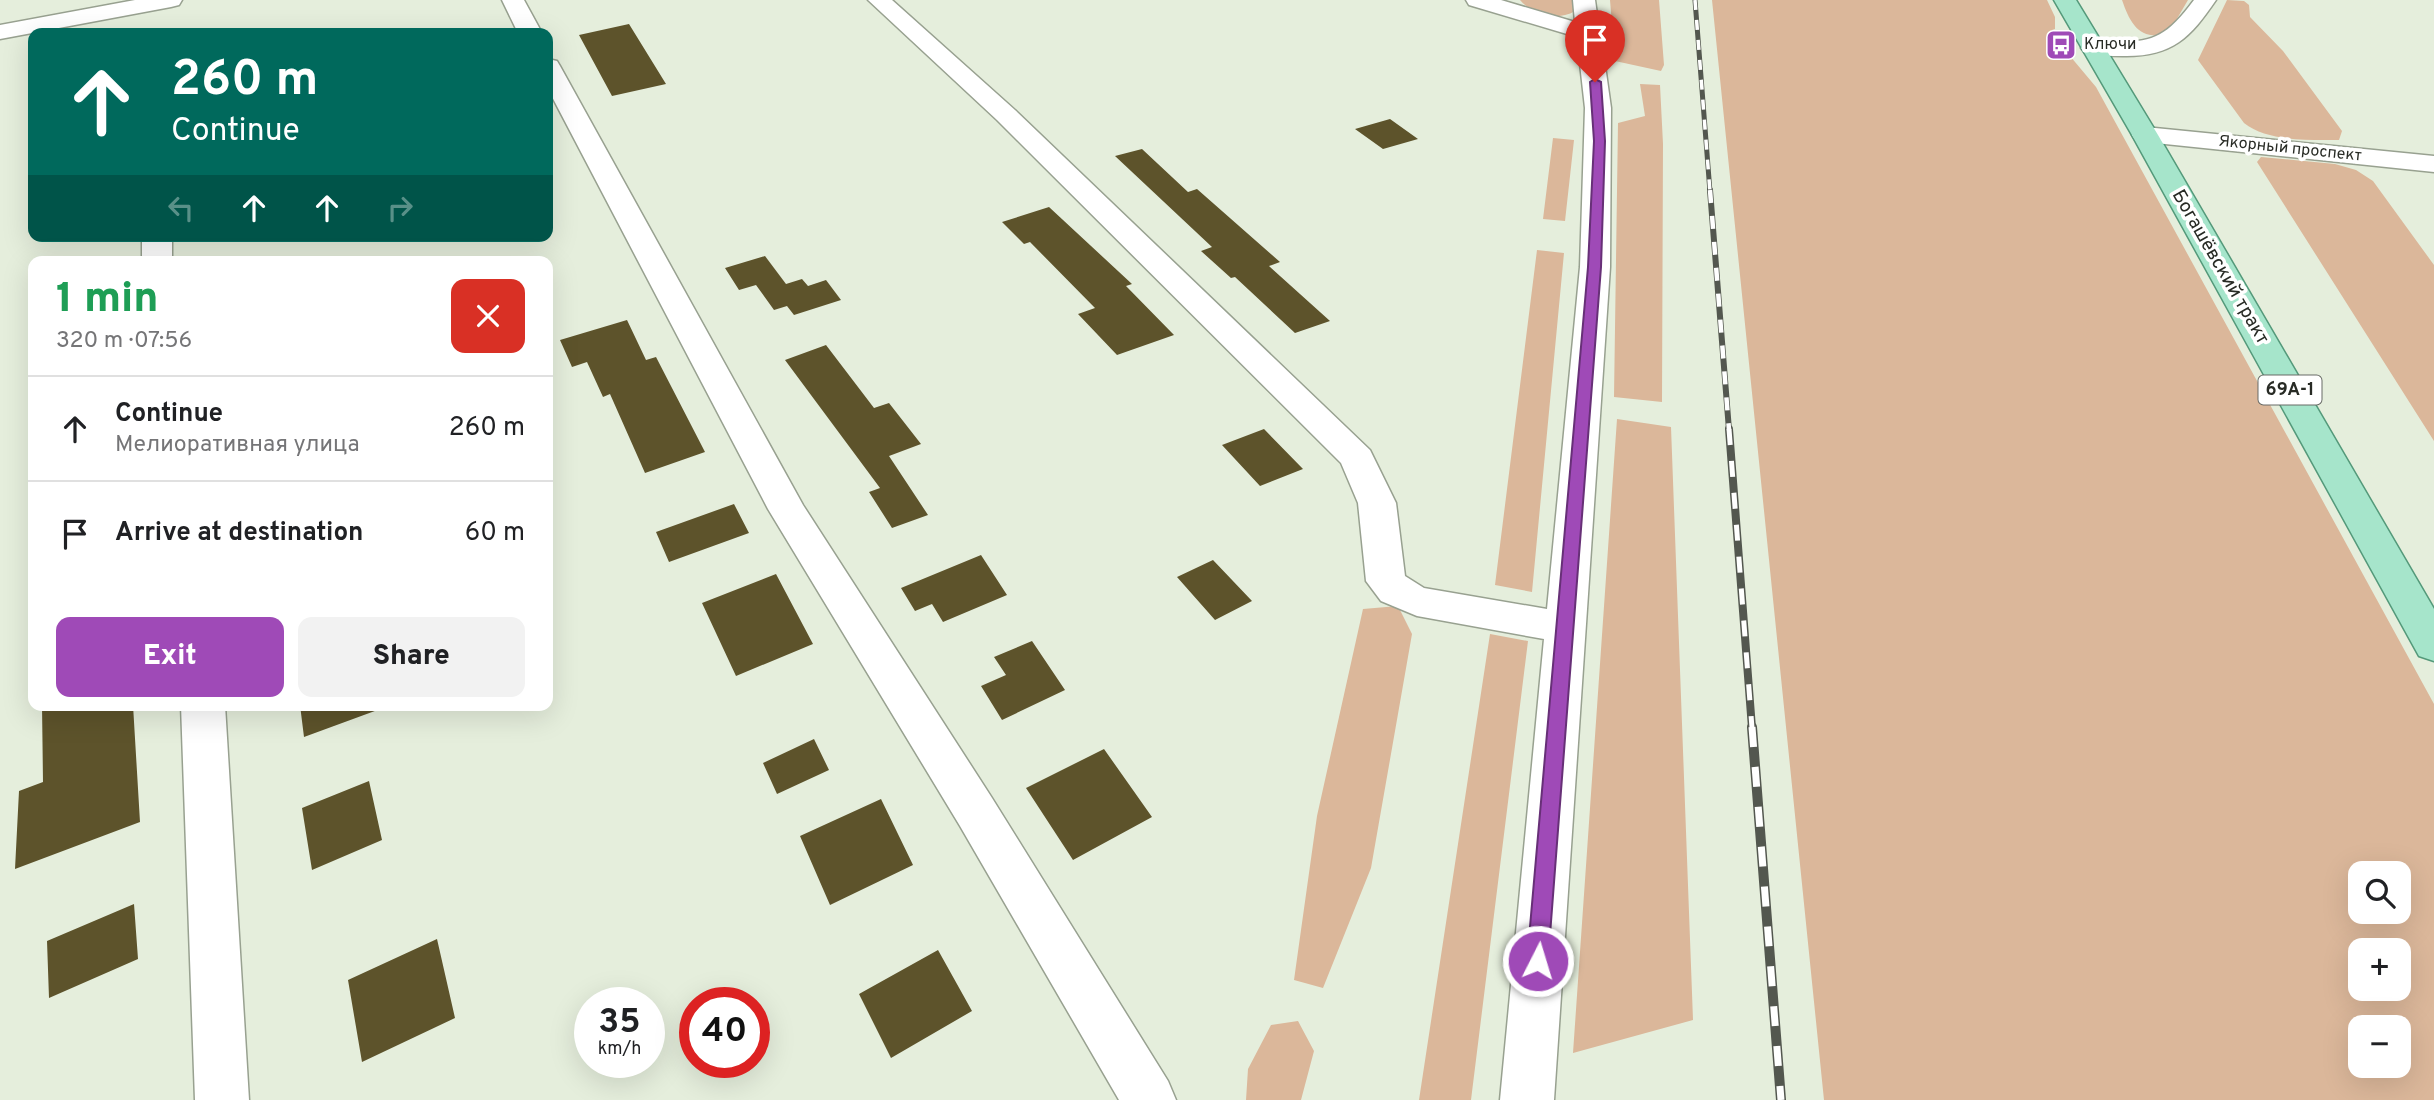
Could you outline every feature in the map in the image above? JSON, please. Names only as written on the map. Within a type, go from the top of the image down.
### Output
[{"type":"main road","name":"Богашёвский тракт","points":[[2065,0],[2145,135],[2434,645]]},
{"type":"street","points":[[0,32],[139,3],[171,0]]},
{"type":"street","points":[[513,0],[527,28]]},
{"type":"street","points":[[878,0],[1006,115],[1357,458],[1377,503],[1386,581],[1395,591],[1417,601],[1564,627]]},
{"type":"street","points":[[1477,0],[1591,34]]},
{"type":"street","points":[[1527,1100],[1564,627],[1587,386],[1598,175],[1598,108],[1591,34],[1584,0]]},
{"type":"street","points":[[2116,86],[2185,27],[2205,0]]},
{"type":"street","points":[[139,3],[141,28]]},
{"type":"street","points":[[2078,22],[2114,40],[2139,46],[2161,47]]},
{"type":"street","points":[[2093,48],[2143,51],[2161,47]]},
{"type":"street","points":[[553,75],[787,509],[976,812],[1149,1100]]},
{"type":"street","name":"Якорный проспект","points":[[2145,135],[2434,164]]},
{"type":"street","points":[[203,711],[222,1100]]},
{"type":"shaded area","points":[[1520,0],[1574,0],[1577,9],[1563,15],[1547,15],[1531,9]]},
{"type":"shaded area","points":[[1610,0],[1659,0],[1664,65],[1661,71],[1615,61]]},
{"type":"shaded area","points":[[1712,0],[2047,0],[2055,17],[2055,29],[2052,30],[2064,54],[2070,56],[2096,87],[2434,704],[2434,1100],[1824,1100]]},
{"type":"shaded area","points":[[2122,0],[2188,0],[2168,34],[2150,35],[2132,23]]},
{"type":"shaded area","points":[[2227,0],[2244,1],[2249,5],[2250,17],[2283,51],[2342,131],[2339,140],[2277,137],[2244,123],[2198,60]]},
{"type":"shaded area","points":[[1640,84],[1660,85],[1663,144],[1662,402],[1614,397],[1618,123],[1645,116]]},
{"type":"shaded area","points":[[1553,138],[1574,140],[1565,221],[1543,219]]},
{"type":"shaded area","points":[[2261,157],[2335,164],[2356,170],[2373,181],[2434,265],[2434,441],[2257,162]]},
{"type":"shaded area","points":[[1537,250],[1564,253],[1532,592],[1495,585]]},
{"type":"shaded area","points":[[1617,419],[1671,427],[1693,1020],[1573,1053]]},
{"type":"shaded area","points":[[1398,606],[1412,634],[1371,868],[1323,988],[1294,980],[1317,816],[1363,609]]},
{"type":"shaded area","points":[[1490,634],[1528,641],[1471,1100],[1419,1100]]},
{"type":"shaded area","points":[[1298,1021],[1314,1051],[1301,1100],[1246,1100],[1248,1069],[1271,1025]]},
{"type":"building","points":[[629,24],[666,84],[612,96],[579,35]]},
{"type":"building","points":[[1390,119],[1418,139],[1383,149],[1355,129]]},
{"type":"building","points":[[1142,149],[1188,192],[1197,189],[1280,262],[1269,266],[1330,321],[1295,333],[1235,277],[1231,278],[1201,251],[1212,247],[1115,156]]},
{"type":"building","points":[[1049,207],[1132,284],[1126,286],[1174,335],[1117,355],[1078,314],[1095,308],[1030,242],[1024,244],[1002,222]]},
{"type":"building","points":[[765,256],[786,284],[802,279],[808,286],[826,280],[841,300],[794,315],[787,306],[774,310],[756,285],[739,290],[725,268]]},
{"type":"building","points":[[627,320],[646,360],[656,357],[705,452],[645,473],[610,394],[603,397],[587,362],[572,367],[560,340]]},
{"type":"building","points":[[826,345],[874,408],[889,403],[921,444],[889,456],[928,515],[892,528],[869,492],[880,488],[785,360]]},
{"type":"building","points":[[1264,429],[1303,469],[1260,486],[1222,445]]},
{"type":"building","points":[[734,504],[749,533],[669,562],[656,532]]},
{"type":"building","points":[[981,555],[1007,595],[943,622],[932,604],[915,611],[901,588]]},
{"type":"building","points":[[1213,560],[1252,601],[1215,620],[1177,577]]},
{"type":"building","points":[[776,574],[813,644],[736,676],[702,603]]},
{"type":"building","points":[[1032,641],[1065,690],[1002,720],[981,686],[1006,675],[994,657]]},
{"type":"building","points":[[42,711],[133,711],[140,822],[15,869],[19,791],[43,782]]},
{"type":"building","points":[[301,711],[375,711],[304,737]]},
{"type":"building","points":[[814,739],[829,770],[777,794],[763,763]]},
{"type":"building","points":[[1104,749],[1152,817],[1073,860],[1026,788]]},
{"type":"building","points":[[369,781],[382,840],[312,870],[302,808]]},
{"type":"building","points":[[881,799],[913,865],[830,905],[800,836]]},
{"type":"building","points":[[134,904],[138,959],[49,998],[47,941]]},
{"type":"building","points":[[437,939],[455,1018],[362,1062],[348,980]]},
{"type":"building","points":[[938,950],[972,1011],[891,1058],[859,994]]},
{"type":"railway","points":[[1695,0],[1710,192]]},
{"type":"railway","points":[[1710,190],[1729,430]]},
{"type":"railway","points":[[1729,429],[1752,728]]},
{"type":"railway","points":[[1752,727],[1781,1100]]},
{"type":"place","name":"Ключи","points":[[2061,45]]},
{"type":"route","points":[[1538,961],[1595,267],[1599,141],[1595,82]]}]
